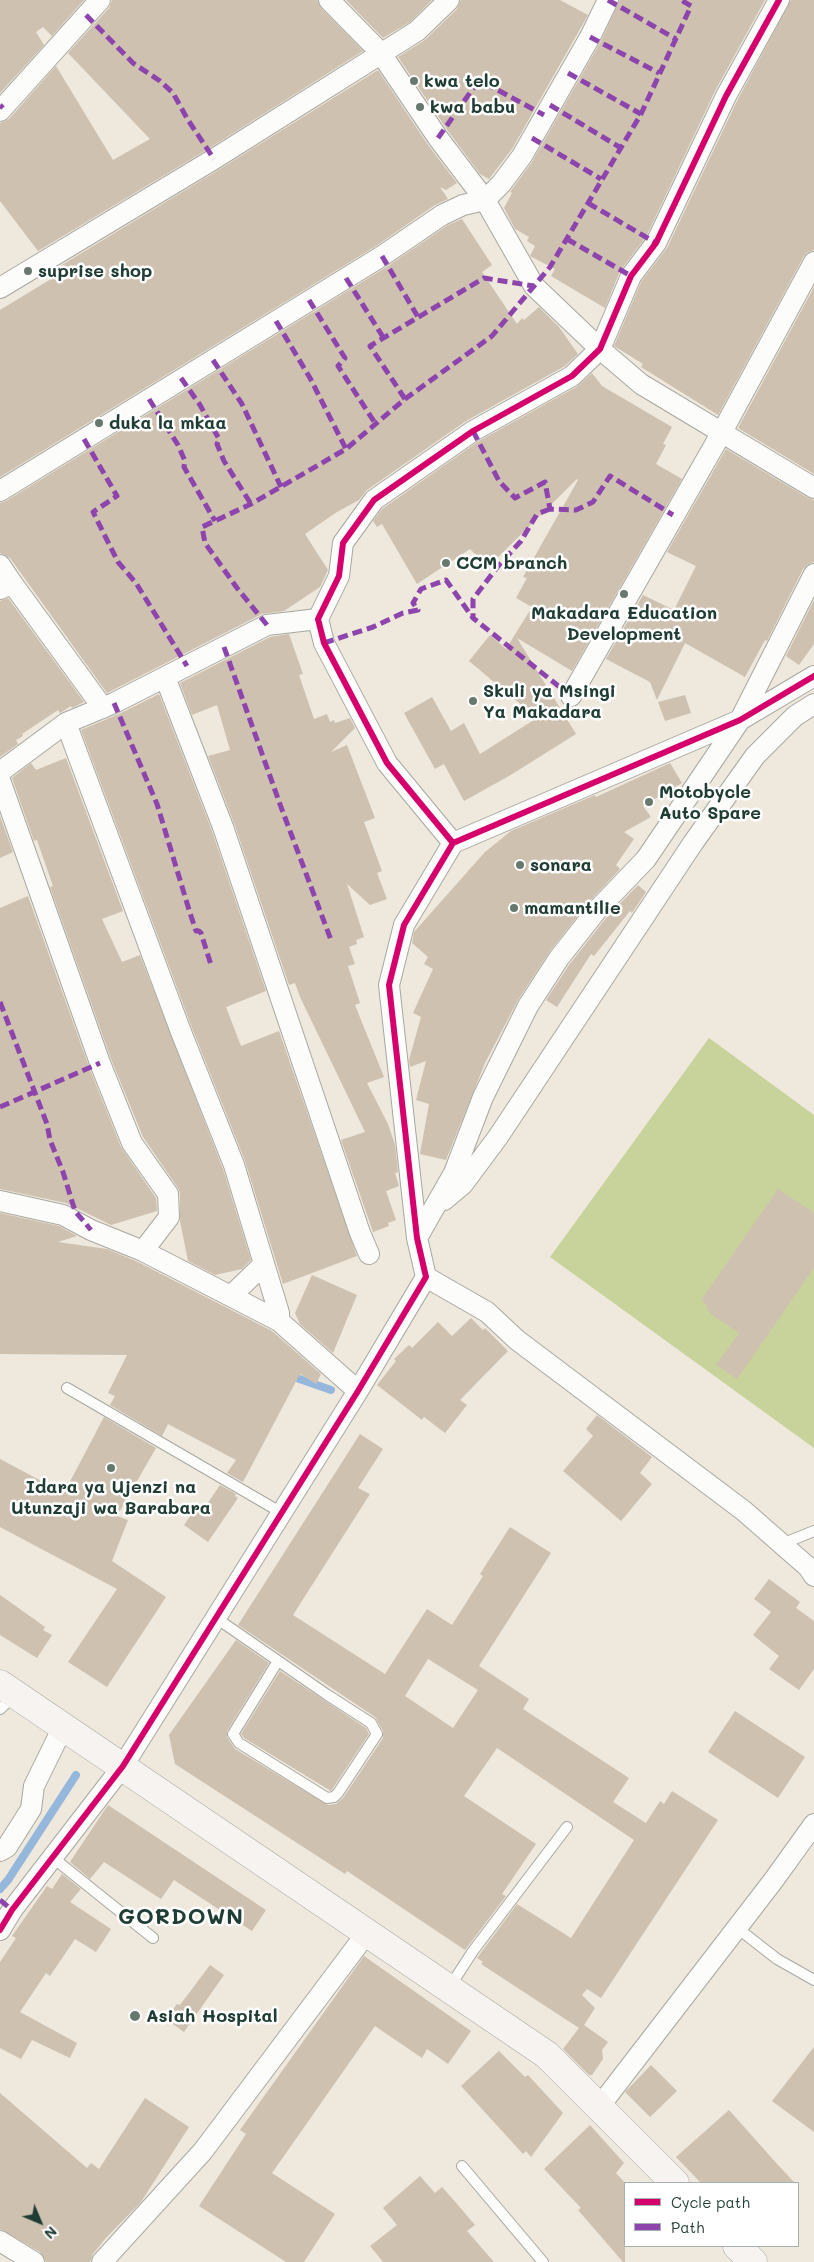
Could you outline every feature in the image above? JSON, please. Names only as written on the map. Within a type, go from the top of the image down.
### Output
[{"type":"street","points":[[0,111],[100,0]]},
{"type":"street","points":[[329,0],[380,52],[438,138],[485,200],[534,286],[640,384],[814,488]]},
{"type":"street","points":[[0,288],[214,160],[380,52],[417,31],[449,0]]},
{"type":"street","points":[[0,491],[382,256],[442,215],[463,205],[485,200],[501,184],[522,156],[590,37],[608,0]]},
{"type":"street","points":[[453,843],[387,763],[324,643],[318,619],[339,576],[343,543],[374,500],[473,431],[572,376],[600,349],[631,276],[656,243],[726,96],[779,0]]},
{"type":"street","points":[[571,696],[722,432],[814,262]]},
{"type":"street","points":[[0,565],[6,586],[103,708]]},
{"type":"street","points":[[417,1238],[454,1173],[483,1097],[528,1006],[559,958],[597,910],[646,859],[740,720],[814,574]]},
{"type":"street","points":[[0,772],[66,723],[103,708],[267,625],[318,619]]},
{"type":"street","points":[[814,676],[740,720],[453,843],[404,925],[389,985],[417,1238],[426,1277],[487,1312],[525,1346],[744,1511],[808,1568],[814,1576]]},
{"type":"street","points":[[165,677],[223,827],[360,1233],[369,1254]]},
{"type":"street","points":[[434,1207],[463,1184],[498,1137],[693,843],[755,756],[795,716],[814,704]]},
{"type":"street","points":[[66,723],[181,1032],[234,1166],[279,1321]]},
{"type":"street","points":[[0,780],[100,1063],[132,1143],[168,1194],[169,1216],[143,1251]]},
{"type":"street","points":[[0,1202],[63,1215],[91,1230],[143,1251],[231,1296],[279,1321],[346,1380]]},
{"type":"street","points":[[231,1296],[264,1264]]},
{"type":"street","points":[[0,1930],[12,1910],[52,1857],[115,1761],[216,1618],[282,1513],[346,1380],[426,1277]]},
{"type":"street","points":[[5,1696],[72,1732],[366,1934],[547,2055],[674,2182]]},
{"type":"street","points":[[0,1851],[7,1847],[31,1809],[34,1786],[72,1732]]},
{"type":"street","points":[[598,2106],[814,1824]]},
{"type":"street","points":[[102,2262],[204,2151],[366,1934]]},
{"type":"street","points":[[0,2241],[34,2262]]},
{"type":"street","points":[[738,2247],[753,2262]]},
{"type":"lane","points":[[67,1388],[282,1513]]},
{"type":"lane","points":[[782,1544],[814,1530]]},
{"type":"lane","points":[[216,1618],[372,1722],[377,1734],[338,1794],[334,1797],[327,1798],[239,1743],[233,1734],[278,1661]]},
{"type":"lane","points":[[448,1988],[473,1951],[567,1827]]},
{"type":"lane","points":[[52,1857],[153,1938]]},
{"type":"lane","points":[[736,1927],[777,1959],[814,1980]]},
{"type":"lane","points":[[462,2166],[543,2262]]},
{"type":"green space","points":[[709,1038],[814,1115],[814,1448],[550,1257]]},
{"type":"building","points":[[0,0],[84,0],[52,36],[43,27],[36,32],[44,45],[0,93]]},
{"type":"building","points":[[112,0],[317,0],[321,8],[363,51],[208,149],[38,251],[0,201],[0,123],[9,119],[56,66],[113,160],[150,139],[68,53],[109,8]]},
{"type":"building","points":[[346,0],[432,0],[410,22],[383,38]]},
{"type":"building","points":[[461,0],[560,0],[588,15],[512,149],[489,179],[480,174],[448,131],[398,57],[425,40],[457,9]]},
{"type":"building","points":[[620,0],[765,0],[715,91],[646,237],[620,271],[605,308],[551,276],[555,269],[530,256],[535,246],[527,241],[529,237],[515,229],[504,208],[512,193],[510,192],[532,162],[600,43]]},
{"type":"building","points":[[791,0],[814,0],[814,250],[804,256],[718,415],[641,367],[643,364],[614,346],[641,282],[667,248],[737,101]]},
{"type":"building","points":[[378,70],[428,145],[457,183],[446,190],[440,187],[448,199],[435,205],[376,246],[0,477],[0,310],[56,276],[52,271]]},
{"type":"building","points":[[462,219],[492,265],[482,272],[517,324],[522,318],[524,320],[539,307],[559,327],[578,354],[565,366],[466,421],[367,490],[359,500],[337,512],[305,534],[328,570],[320,587],[284,611],[262,614],[107,693],[10,558],[0,553],[0,503],[388,266],[448,225]]},
{"type":"building","points":[[814,287],[814,474],[738,428]]},
{"type":"building","points":[[592,373],[602,386],[672,427],[663,444],[666,445],[656,464],[682,479],[572,671],[517,638],[576,734],[509,776],[464,801],[444,764],[435,769],[404,713],[432,697],[451,731],[464,723],[480,754],[537,718],[469,661],[490,635],[506,649],[532,607],[516,598],[527,578],[523,577],[578,480],[488,567],[470,549],[417,584],[382,524],[377,527],[373,521],[382,509],[479,441],[578,386]]},
{"type":"building","points":[[726,449],[814,500],[814,562],[808,564],[803,569],[767,641],[765,640],[745,677],[685,643],[657,700],[650,682],[606,659],[643,595],[674,610],[696,566],[667,552]]},
{"type":"building","points":[[8,598],[84,702],[72,708],[71,706],[60,713],[58,710],[22,734],[23,736],[16,740],[18,744],[0,757],[0,601]]},
{"type":"building","points":[[814,600],[814,644],[799,665],[786,656]]},
{"type":"building","points":[[289,634],[303,674],[299,675],[314,719],[327,714],[330,722],[334,720],[335,723],[350,718],[355,728],[331,752],[347,745],[375,818],[364,822],[382,871],[377,873],[387,899],[370,905],[347,884],[364,937],[356,940],[357,944],[349,947],[355,964],[348,966],[360,1003],[355,1005],[384,1077],[367,1083],[388,1124],[395,1145],[398,1172],[395,1173],[399,1186],[386,1191],[396,1220],[388,1223],[389,1226],[373,1232],[341,1140],[365,1132],[295,983],[289,985],[234,823],[208,756],[230,750],[217,705],[192,715],[180,683],[270,637]]},
{"type":"building","points":[[159,694],[212,831],[266,991],[226,1007],[241,1046],[279,1031],[357,1256],[283,1284],[245,1161],[192,1028],[81,730]]},
{"type":"building","points":[[685,695],[691,713],[665,721],[658,702]]},
{"type":"building","points":[[66,758],[123,911],[102,919],[122,962],[140,955],[223,1169],[251,1260],[242,1269],[215,1275],[188,1261],[180,1221],[180,1193],[143,1137],[111,1059],[50,887],[53,886],[37,840],[34,841],[12,778],[31,763],[36,770]]},
{"type":"building","points":[[670,763],[682,783],[643,806],[651,817],[624,832],[634,839],[616,865],[620,869],[588,903],[550,951],[518,1000],[485,1063],[446,1160],[420,1154],[429,1104],[416,1100],[426,1061],[410,1067],[409,1060],[421,1017],[413,1013],[433,969],[424,964],[428,957],[412,943],[414,932],[485,852],[511,831],[595,795],[596,797]]},
{"type":"building","points":[[0,816],[13,852],[0,858]]},
{"type":"building","points":[[638,885],[646,892],[632,913],[630,911],[594,956],[591,954],[557,1007],[546,1000],[569,965],[606,918]]},
{"type":"building","points":[[28,896],[89,1067],[121,1147],[156,1198],[157,1211],[111,1225],[66,1203],[0,1189],[0,908]]},
{"type":"building","points":[[778,1189],[814,1213],[814,1268],[737,1379],[716,1365],[739,1333],[711,1314],[702,1299]]},
{"type":"building","points":[[0,1213],[59,1226],[77,1236],[58,1242],[107,1249],[138,1262],[272,1331],[321,1374],[316,1384],[300,1374],[243,1482],[227,1473],[236,1460],[168,1424],[162,1436],[110,1405],[115,1396],[108,1393],[127,1355],[0,1354]]},
{"type":"building","points":[[312,1275],[357,1295],[333,1353],[300,1324],[295,1313]]},
{"type":"building","points":[[471,1318],[483,1330],[485,1328],[508,1351],[460,1400],[467,1405],[445,1433],[424,1417],[422,1420],[377,1385],[396,1361],[394,1359],[409,1345],[412,1348],[438,1322],[452,1336]]},
{"type":"building","points":[[597,1415],[652,1457],[640,1473],[652,1484],[621,1521],[563,1471],[593,1436],[586,1429]]},
{"type":"building","points":[[104,1417],[156,1448],[117,1516],[128,1520],[112,1561],[166,1597],[107,1687],[68,1662],[117,1589],[0,1527],[0,1459],[64,1493]]},
{"type":"building","points":[[360,1434],[383,1449],[358,1488],[370,1494],[293,1615],[385,1674],[427,1609],[452,1625],[483,1576],[480,1574],[510,1527],[551,1553],[479,1666],[529,1699],[523,1709],[629,1778],[613,1802],[646,1823],[660,1801],[664,1804],[672,1791],[718,1820],[601,1998],[587,1989],[582,1995],[595,2008],[584,2025],[608,2042],[602,2050],[603,2059],[592,2075],[589,2075],[563,2049],[579,2028],[481,1964],[483,1962],[477,1958],[517,1904],[571,1938],[634,1840],[497,1748],[464,1796],[536,1844],[502,1894],[506,1896],[465,1950],[347,1871],[345,1874],[175,1764],[169,1735],[236,1640],[269,1663],[227,1731],[227,1737],[235,1749],[328,1805],[336,1804],[343,1798],[383,1738],[383,1731],[375,1717],[238,1625]],"holes":[[[428,1659],[478,1690],[453,1728],[405,1696]]]},
{"type":"building","points":[[220,1485],[236,1494],[235,1496],[238,1498],[208,1542],[184,1525],[199,1503],[205,1507]]},
{"type":"building","points":[[769,1579],[800,1602],[796,1608],[814,1621],[814,1669],[799,1690],[769,1669],[779,1656],[753,1635],[771,1612],[754,1599]]},
{"type":"building","points":[[0,1595],[45,1627],[43,1630],[52,1635],[37,1658],[0,1635]]},
{"type":"building","points":[[280,1671],[366,1728],[369,1734],[331,1791],[244,1738],[241,1734]]},
{"type":"building","points":[[735,1711],[805,1757],[778,1798],[708,1752]]},
{"type":"building","points":[[108,1805],[266,1910],[252,1931],[174,1880],[161,1899],[104,1862],[90,1879],[70,1862]]},
{"type":"building","points":[[62,1874],[81,1889],[70,1902],[111,1929],[96,1952],[75,1939],[50,1976],[46,1973],[20,2012],[77,2043],[70,2058],[32,2040],[21,2059],[0,2048],[0,1962],[16,1938],[12,1936],[47,1886],[52,1889]]},
{"type":"building","points":[[364,1956],[471,2031],[448,2064],[427,2049],[422,2058],[375,2026],[272,2173],[335,2214],[304,2262],[286,2262],[199,2206],[246,2134],[240,2130]]},
{"type":"building","points":[[210,1965],[224,1975],[184,2032],[166,2019],[177,2004],[180,2005]]},
{"type":"building","points":[[814,2047],[814,2132],[772,2101]]},
{"type":"building","points":[[499,2051],[525,2077],[528,2075],[563,2113],[531,2157],[526,2151],[523,2154],[461,2086]]},
{"type":"building","points":[[651,2065],[677,2091],[650,2117],[625,2092]]},
{"type":"building","points":[[0,2093],[87,2168],[91,2163],[99,2169],[145,2098],[189,2127],[141,2202],[105,2239],[93,2254],[90,2262],[46,2262],[40,2252],[0,2229]]},
{"type":"building","points":[[729,2110],[794,2182],[700,2182],[676,2157]]},
{"type":"building","points":[[590,2125],[624,2163],[616,2173],[624,2182],[625,2262],[578,2210],[581,2208],[544,2169]]},
{"type":"building","points":[[420,2176],[435,2193],[442,2187],[458,2205],[475,2225],[467,2231],[494,2262],[383,2262],[370,2246],[397,2225],[383,2208]]},
{"type":"waterway","points":[[288,1375],[331,1390]]},
{"type":"waterway","points":[[0,1889],[8,1880],[76,1775]]},
{"type":"marked path","points":[[608,0],[676,39]]},
{"type":"marked path","points":[[267,625],[237,588],[205,543],[202,527],[251,504],[346,449],[405,399],[492,336],[550,267],[641,114],[691,6],[681,0]]},
{"type":"marked path","points":[[86,15],[133,63],[160,81],[173,93],[188,120],[214,159]]},
{"type":"marked path","points":[[590,37],[659,73]]},
{"type":"marked path","points":[[568,73],[641,114]]},
{"type":"marked path","points":[[438,138],[474,87],[483,82],[544,115]]},
{"type":"marked path","points":[[0,105],[3,108]]},
{"type":"marked path","points":[[550,105],[621,148]]},
{"type":"marked path","points":[[532,138],[601,179]]},
{"type":"marked path","points":[[588,203],[656,243]]},
{"type":"marked path","points":[[567,239],[631,276]]},
{"type":"marked path","points":[[382,256],[418,317]]},
{"type":"marked path","points":[[346,278],[383,337]]},
{"type":"marked path","points":[[405,399],[370,346],[484,278],[534,286]]},
{"type":"marked path","points":[[309,300],[345,358],[338,366],[375,423]]},
{"type":"marked path","points":[[276,321],[310,378],[346,449]]},
{"type":"marked path","points":[[213,360],[242,404],[281,487]]},
{"type":"marked path","points":[[181,378],[200,405],[219,439],[217,444],[224,461],[251,504]]},
{"type":"marked path","points":[[149,399],[178,445],[185,461],[184,467],[215,521]]},
{"type":"marked path","points":[[473,431],[499,481],[515,498],[545,482],[550,509],[576,510],[593,502],[610,476],[673,515]]},
{"type":"marked path","points":[[84,439],[117,496],[93,512],[118,562],[136,583],[187,666]]},
{"type":"marked path","points":[[550,509],[537,514],[521,541],[499,565],[473,599],[473,618],[571,696]]},
{"type":"marked path","points":[[324,643],[373,627],[403,613],[418,610],[413,603],[421,589],[446,580],[473,618]]},
{"type":"marked path","points":[[224,647],[331,940]]},
{"type":"marked path","points":[[114,703],[157,804],[196,931],[201,933],[211,965]]},
{"type":"marked path","points":[[0,1002],[47,1124],[50,1140],[63,1172],[75,1211],[91,1230]]},
{"type":"marked path","points":[[0,1107],[100,1063]]},
{"type":"marked path","points":[[0,1900],[12,1910]]},
{"type":"cycle path","points":[[453,843],[387,763],[324,643],[318,619],[339,576],[343,543],[374,500],[473,431],[572,376],[600,349],[631,276],[656,243],[726,96],[779,0]]},
{"type":"cycle path","points":[[0,1930],[12,1910],[123,1766],[358,1391],[426,1277],[417,1238],[389,985],[404,925],[453,843],[740,720],[814,676]]},
{"type":"place","name":"kwa telo","points":[[414,81]]},
{"type":"place","name":"kwa babu","points":[[420,107]]},
{"type":"place","name":"suprise shop","points":[[28,271]]},
{"type":"place","name":"duka la mkaa","points":[[99,423]]},
{"type":"place","name":"CCM branch","points":[[446,563]]},
{"type":"place","name":"Makadara Education Development","points":[[624,594]]},
{"type":"place","name":"Skuli ya Msingi Ya Makadara","points":[[473,701]]},
{"type":"place","name":"Motobycle Auto Spare","points":[[649,802]]},
{"type":"place","name":"sonara","points":[[520,865]]},
{"type":"place","name":"mamantilie","points":[[514,908]]},
{"type":"place","name":"Idara ya Ujenzi na Utunzaji wa Barabara","points":[[111,1468]]},
{"type":"place","name":"Asiah Hospital","points":[[135,2016]]},
{"type":"district","name":"GORDOWN","points":[[181,1917]]}]
